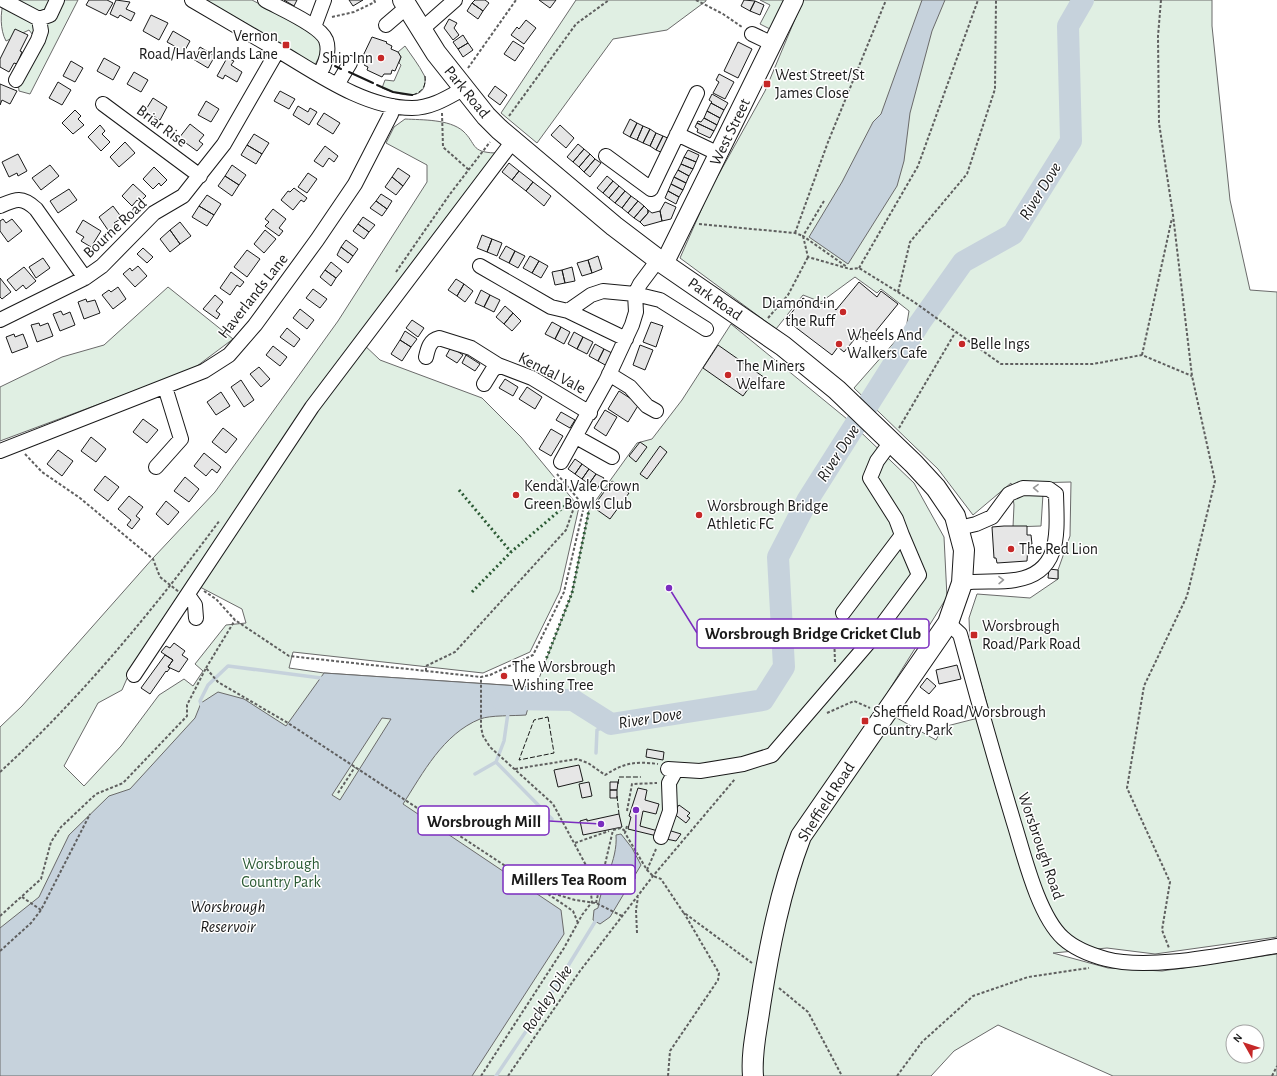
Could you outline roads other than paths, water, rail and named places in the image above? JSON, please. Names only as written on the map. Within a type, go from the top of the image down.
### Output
[{"type":"highway","name":"Park Road","points":[[405,4],[421,30],[460,85],[486,116],[506,135],[614,226],[661,262],[783,346],[838,390],[936,488],[955,516],[964,550],[962,583],[948,623]]},
{"type":"highway","name":"Sheffield Road","points":[[753,1076],[752,1059],[765,974],[788,871],[801,836],[948,623]]},
{"type":"main road","name":"West Street","points":[[661,262],[685,223],[794,0]]},
{"type":"street","points":[[3,0],[39,19],[50,15],[57,0]]},
{"type":"street","points":[[192,0],[319,75],[366,98],[393,106],[413,108],[432,105],[442,100],[460,85]]},
{"type":"street","points":[[264,0],[316,23],[326,38],[328,50],[319,75]]},
{"type":"street","points":[[316,23],[324,0]]},
{"type":"street","points":[[421,30],[456,0]]},
{"type":"street","points":[[386,25],[405,4]]},
{"type":"street","points":[[16,80],[38,40],[41,30],[39,19]]},
{"type":"street","points":[[752,34],[773,44]]},
{"type":"street","name":"Bourne Road","points":[[0,320],[85,278],[102,266],[154,213],[183,196],[224,144],[278,50]]},
{"type":"street","points":[[338,85],[350,63]]},
{"type":"street","points":[[606,156],[650,189],[697,93]]},
{"type":"street","name":"Briar Rise","points":[[103,104],[200,176]]},
{"type":"street","name":"Haverlands Lane","points":[[0,451],[204,371],[229,355],[255,325],[317,240],[355,184],[391,114],[393,106]]},
{"type":"street","points":[[677,134],[719,154]]},
{"type":"street","points":[[134,675],[187,591],[312,407],[506,135]]},
{"type":"street","points":[[0,206],[16,200],[27,200],[36,209],[85,278]]},
{"type":"street","points":[[635,294],[640,284],[661,262]]},
{"type":"street","points":[[480,266],[551,307],[568,311],[626,339]]},
{"type":"street","points":[[568,311],[591,295],[603,291],[635,294],[660,300],[706,329]]},
{"type":"street","name":"Kendal Vale","points":[[561,462],[608,378],[626,339],[636,312],[635,294]]},
{"type":"street","points":[[426,357],[428,346],[434,339],[439,338],[471,348],[498,365]]},
{"type":"street","name":"Kendal Vale","points":[[484,384],[492,371],[498,365],[532,378],[590,412]]},
{"type":"street","points":[[608,378],[630,387],[647,406],[656,411]]},
{"type":"street","points":[[156,467],[181,439],[165,387]]},
{"type":"street","points":[[576,436],[612,458]]},
{"type":"street","points":[[661,837],[670,811],[671,774],[743,764],[772,755],[838,681],[919,575],[896,519],[870,478],[877,461],[891,442]]},
{"type":"street","points":[[959,528],[976,524],[992,517],[1009,494],[1024,488],[1049,489],[1056,494],[1055,546],[1042,570],[1030,577],[1014,580],[962,583]]},
{"type":"street","points":[[844,613],[902,535]]},
{"type":"street","points":[[187,591],[195,605],[196,618]]},
{"type":"street","name":"Worsbrough Road","points":[[948,623],[960,634],[991,750],[1038,897],[1054,927],[1063,938],[1088,953],[1107,959],[1145,963],[1173,961],[1277,946]]},
{"type":"water","points":[[922,0],[945,0],[932,31],[910,113],[904,161],[897,186],[848,264],[809,237],[842,182],[873,122],[881,114]]},
{"type":"water","name":"Worsbrough Reservoir","points":[[324,673],[534,687],[526,715],[496,716],[480,719],[455,734],[426,767],[403,804],[561,910],[564,934],[472,1076],[0,1076],[0,928],[39,897],[69,835],[109,796],[130,789],[195,718],[201,703],[218,692],[244,699],[286,726]],"holes":[[[382,718],[391,719],[340,800],[332,795]]]},
{"type":"water","points":[[621,834],[632,848],[641,865],[610,917],[600,924],[593,920],[594,910],[598,908],[602,890],[612,863],[616,845],[616,835]]},
{"type":"waterway","name":"River Dove","points":[[501,699],[573,700],[611,724],[763,700],[784,667],[778,557],[807,501],[919,324],[963,262],[1013,234],[1071,141],[1068,26],[1083,0]]},
{"type":"waterway","points":[[202,706],[200,701],[208,685],[228,666],[321,678],[325,680]]},
{"type":"waterway","points":[[508,713],[504,741],[496,762],[552,819]]},
{"type":"waterway","points":[[596,753],[597,730],[611,724]]},
{"type":"waterway","points":[[475,774],[496,762]]},
{"type":"waterway","name":"Rockley Dike","points":[[496,1076],[549,997],[598,917]]},
{"type":"place","name":"Vernon Road/Haverlands Lane","points":[[286,45]]},
{"type":"place","name":"Ship Inn","points":[[381,58]]},
{"type":"place","name":"West Street/St James Close","points":[[767,84]]},
{"type":"place","name":"Diamond in the Ruff","points":[[843,312]]},
{"type":"place","name":"Wheels And Walkers Cafe","points":[[839,344]]},
{"type":"place","name":"Belle Ings","points":[[962,344]]},
{"type":"place","name":"The Miners Welfare","points":[[728,375]]},
{"type":"place","name":"Kendal Vale Crown Green Bowls Club","points":[[516,495]]},
{"type":"place","name":"Worsbrough Bridge Athletic FC","points":[[699,515]]},
{"type":"place","name":"The Red Lion","points":[[1011,549]]},
{"type":"place","name":"Worsbrough Bridge Cricket Club","points":[[669,588]]},
{"type":"place","name":"Worsbrough Road/Park Road","points":[[974,635]]},
{"type":"place","name":"The Worsbrough Wishing Tree","points":[[504,676]]},
{"type":"place","name":"Sheffield Road/Worsbrough Country Park","points":[[865,721]]},
{"type":"place","name":"Millers Tea Room","points":[[636,810]]},
{"type":"place","name":"Worsbrough Mill","points":[[601,824]]},
{"type":"park label","name":"Worsbrough Country Park","points":[[281,873]]}]
